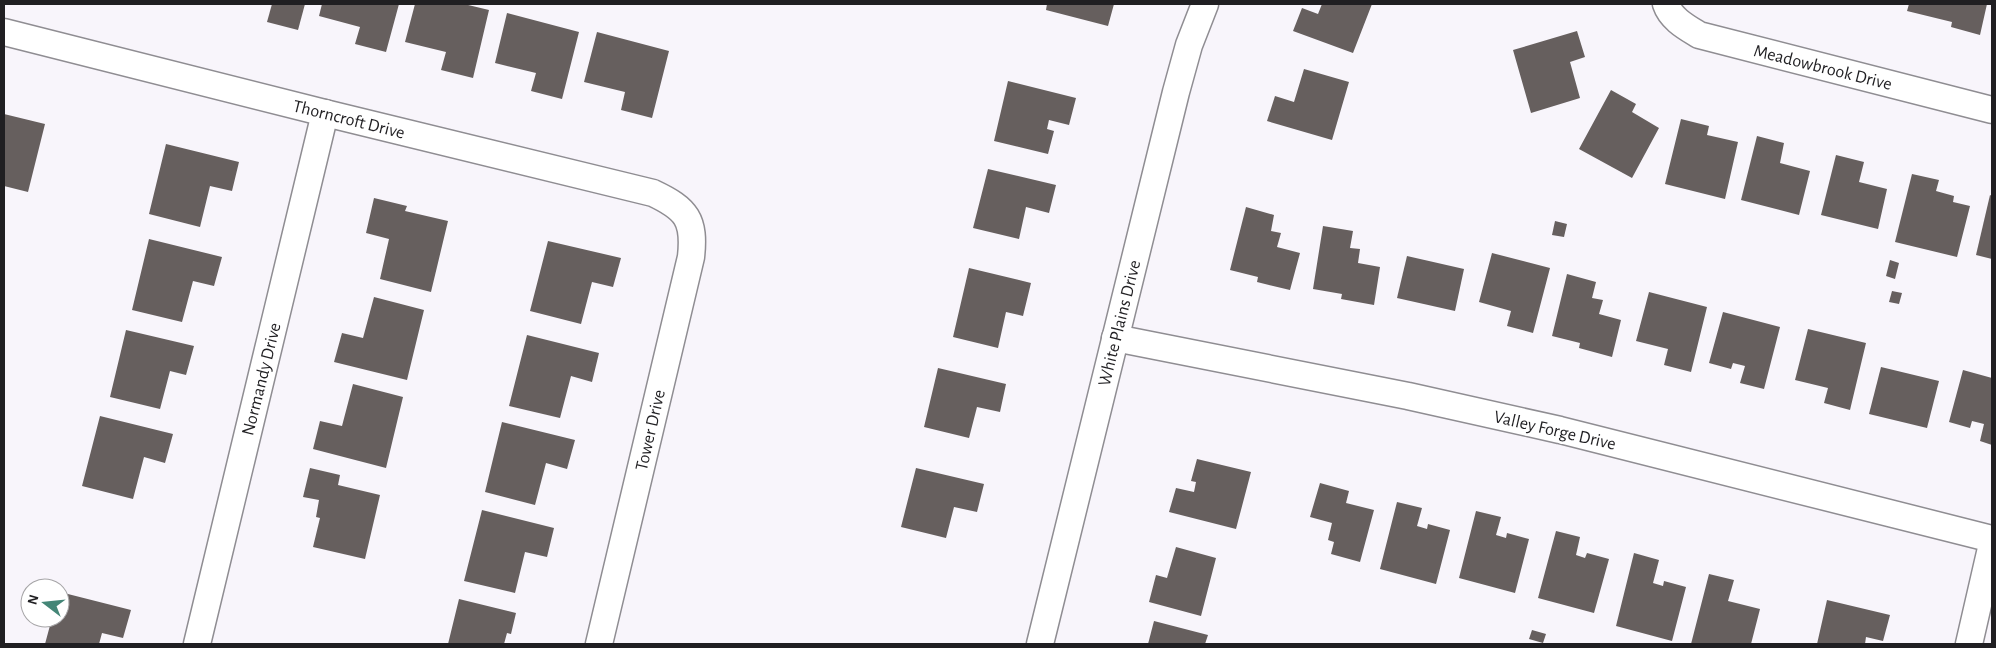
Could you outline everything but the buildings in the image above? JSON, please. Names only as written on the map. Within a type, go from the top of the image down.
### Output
[{"type":"street","name":"White Plains Drive","points":[[1040,644],[1176,92],[1189,45],[1205,4]]},
{"type":"street","name":"Meadowbrook Drive","points":[[1666,4],[1668,10],[1681,24],[1699,35],[1992,110]]},
{"type":"street","name":"Thorncroft Drive","points":[[4,32],[325,114],[653,193],[671,201],[688,216]]},
{"type":"street","name":"Normandy Drive","points":[[197,644],[325,114]]},
{"type":"street","name":"Tower Drive","points":[[599,644],[691,257],[693,240],[688,216]]},
{"type":"street","name":"Valley Forge Drive","points":[[1114,338],[1408,396],[1560,430],[1992,538]]},
{"type":"street","points":[[1969,644],[1992,544]]}]
